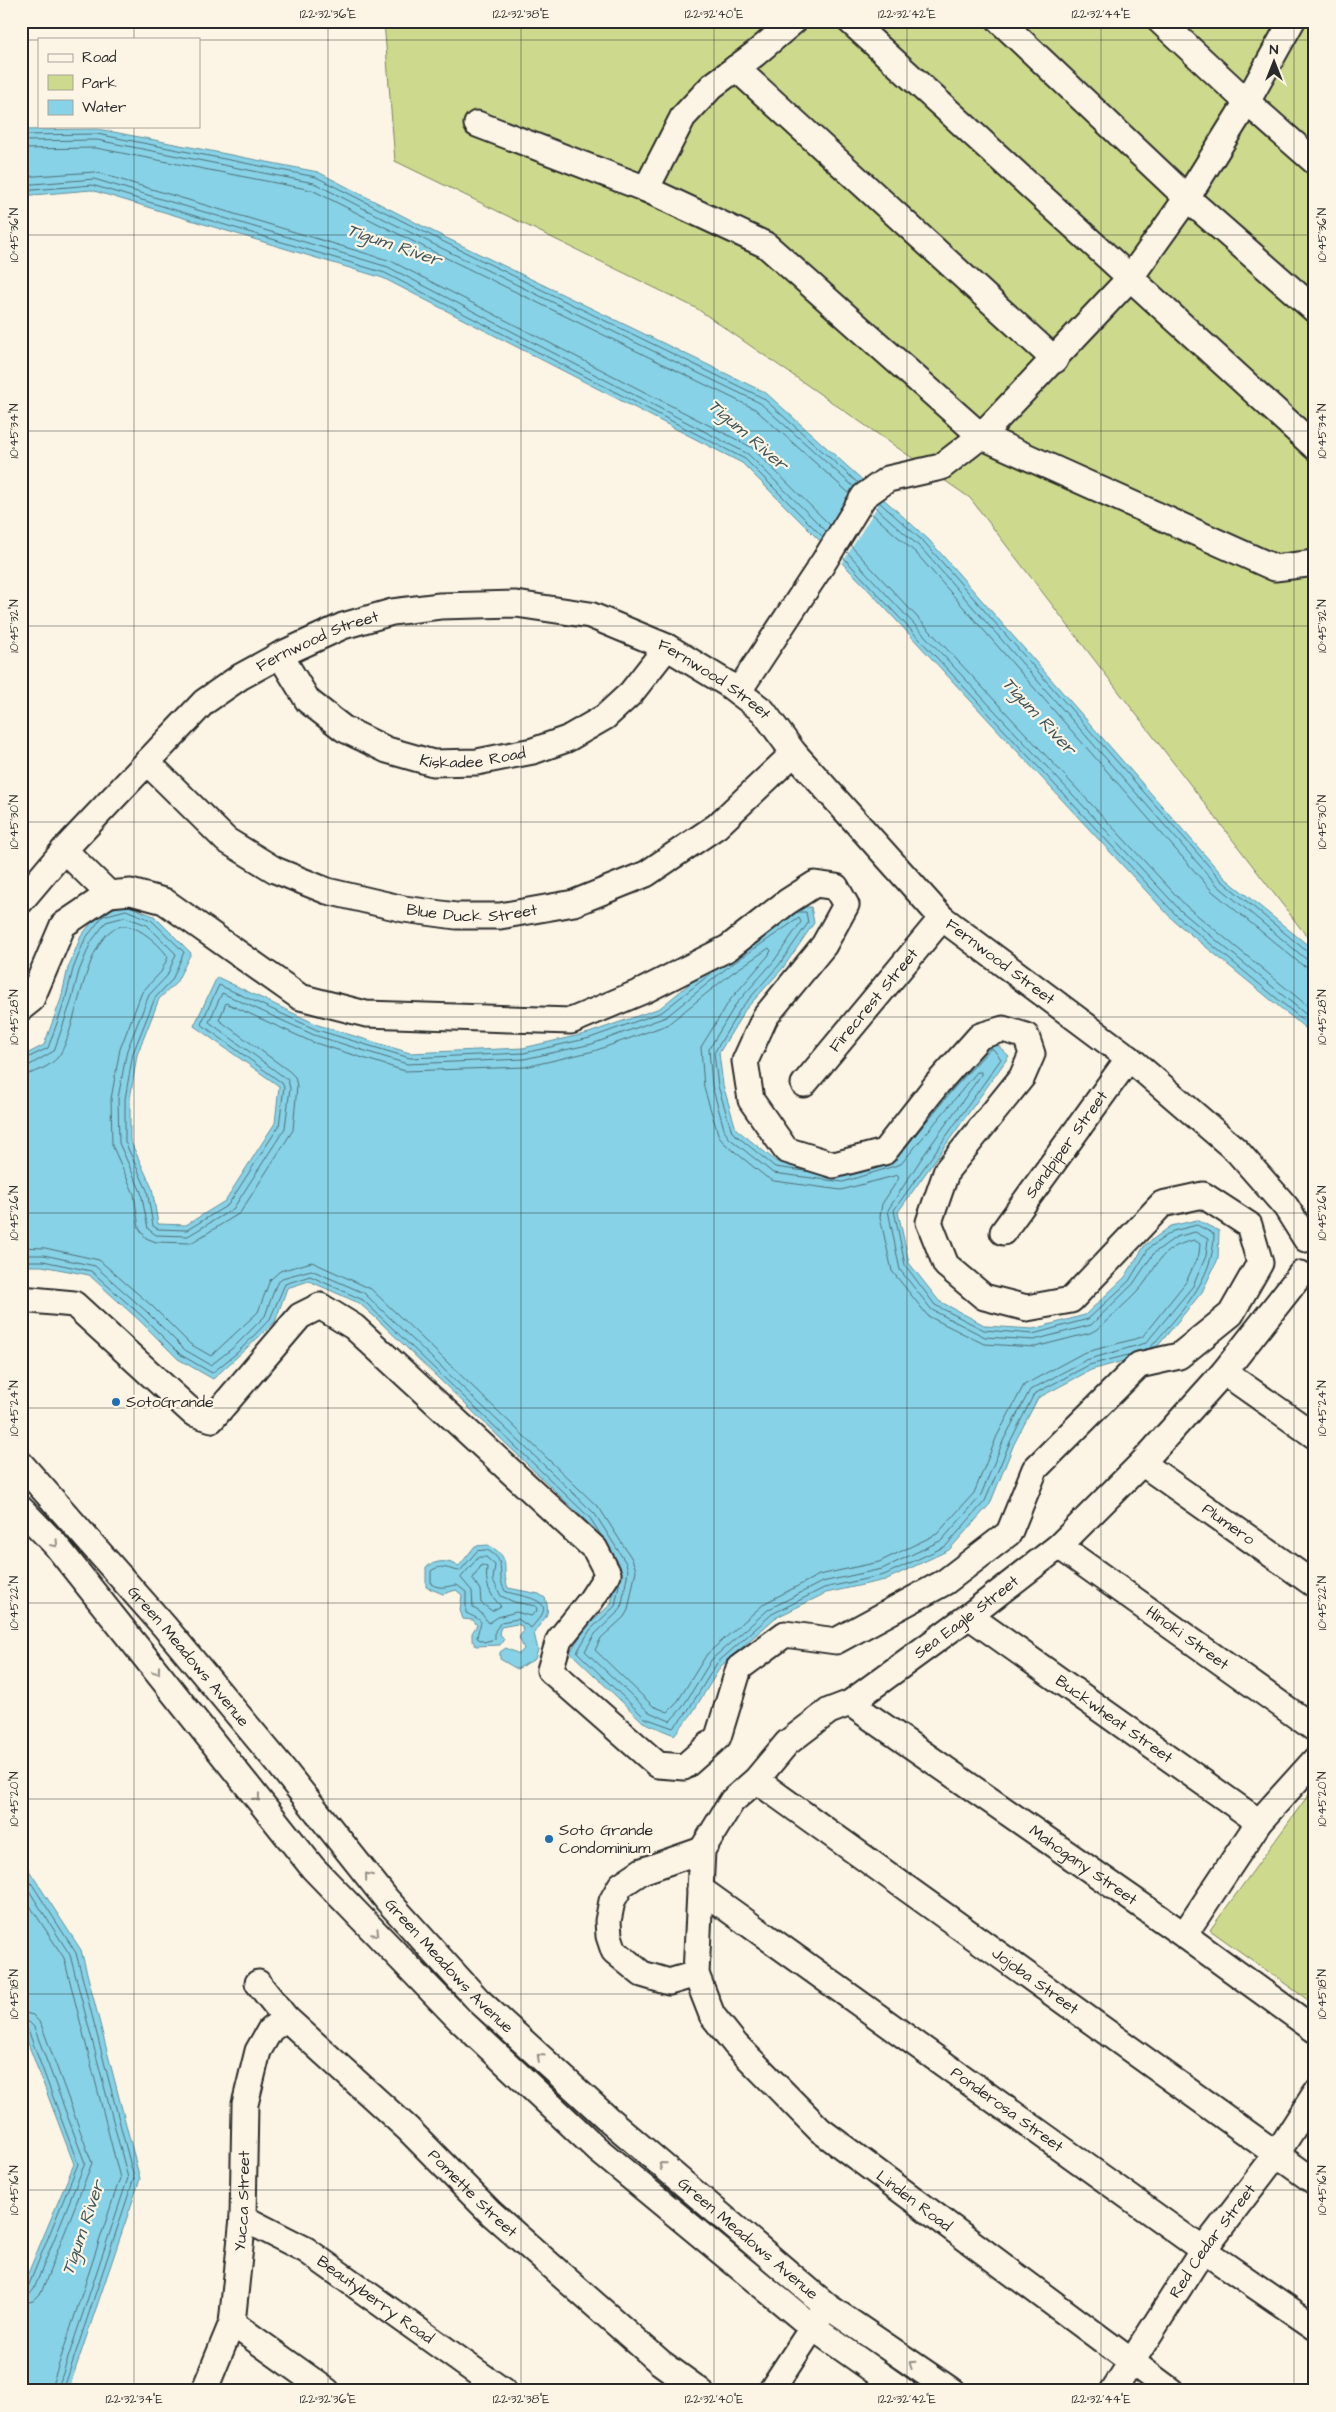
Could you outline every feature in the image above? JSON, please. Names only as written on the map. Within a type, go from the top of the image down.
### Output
[{"type":"street","points":[[646,189],[683,117],[712,86],[794,21]]},
{"type":"street","points":[[850,21],[1315,447]]},
{"type":"street","points":[[1000,21],[1187,198],[1315,310]]},
{"type":"street","points":[[1160,21],[1315,162]]},
{"type":"street","points":[[738,692],[823,563],[864,496],[888,479],[941,467],[981,436],[1055,360],[1130,278],[1187,198],[1247,102],[1292,21]]},
{"type":"street","points":[[736,68],[1055,360]]},
{"type":"street","points":[[477,124],[646,189],[766,245],[981,436],[1275,568],[1315,564]]},
{"type":"street","name":"Fernwood Street","points":[[21,901],[64,850],[204,702],[240,677],[280,655],[343,626],[392,612],[440,606],[516,604],[590,615],[667,647],[738,692],[763,711],[794,753],[942,918],[1129,1058],[1237,1151],[1310,1236]]},
{"type":"street","name":"Kiskadee Road","points":[[280,655],[308,701],[344,729],[387,750],[432,763],[477,762],[533,751],[567,739],[605,717],[631,694],[650,672],[667,647]]},
{"type":"street","name":"Blue Duck Street","points":[[147,762],[226,840],[275,870],[327,891],[404,909],[456,916],[491,916],[574,903],[646,874],[717,826],[794,753]]},
{"type":"street","points":[[64,850],[109,894]]},
{"type":"street","points":[[21,1008],[31,1000],[64,925],[109,894],[131,892],[164,901],[300,997],[366,1014],[571,1021],[645,990],[728,948],[787,902],[815,884],[836,887],[846,904],[824,945],[765,1017],[744,1061],[751,1100],[786,1150],[834,1165],[884,1152],[937,1084],[980,1036],[1003,1029],[1026,1036],[1032,1054],[1022,1076],[947,1170],[929,1222],[946,1265],[984,1297],[1027,1308],[1071,1300],[1162,1204],[1203,1196],[1249,1225],[1260,1263],[1231,1314],[1179,1356],[1139,1365],[1035,1469],[1009,1534],[945,1582],[836,1641],[785,1634],[739,1668],[718,1737],[684,1767],[658,1765],[550,1670],[559,1640],[591,1600],[608,1574],[595,1549],[354,1327],[320,1306],[300,1316],[212,1419],[193,1413],[74,1304],[21,1299]]},
{"type":"street","name":"Firecrest Street","points":[[804,1084],[942,918]]},
{"type":"street","name":"Sandpiper Street","points":[[1003,1232],[1129,1058]]},
{"type":"street","points":[[1308,1280],[1296,1260],[1297,1252],[1310,1236]]},
{"type":"street","name":"Sea Eagle Street","points":[[696,1974],[702,1850],[732,1801],[756,1780],[787,1743],[829,1711],[850,1703],[969,1616],[1059,1546],[1142,1464],[1308,1280]]},
{"type":"street","points":[[1224,1372],[1315,1436]]},
{"type":"street","name":"Green Meadows Avenue","points":[[21,1464],[164,1626],[279,1764],[387,1900],[478,2000],[607,2118],[827,2306],[952,2391]]},
{"type":"street","name":"Plumero","points":[[1142,1464],[1315,1585]]},
{"type":"street","name":"Green Meadows Avenue","points":[[21,1509],[61,1551],[312,1868],[459,2019],[597,2150],[812,2327],[903,2391]]},
{"type":"street","name":"Hinoki Street","points":[[1059,1546],[1315,1729]]},
{"type":"street","name":"Buckwheat Street","points":[[969,1616],[1259,1822]]},
{"type":"street","name":"Mahogany Street","points":[[850,1703],[1184,1935],[1315,2030]]},
{"type":"street","points":[[1184,1935],[1259,1822],[1315,1760]]},
{"type":"street","name":"Jojoba Street","points":[[756,1780],[1315,2182]]},
{"type":"street","points":[[696,1974],[669,1982],[642,1974],[614,1951],[609,1936],[608,1921],[612,1902],[621,1884],[642,1871],[702,1850]]},
{"type":"street","name":"Ponderosa Street","points":[[700,1889],[1203,2250],[1315,2327]]},
{"type":"street","name":"Linden Road","points":[[696,1974],[712,2015],[736,2045],[820,2130],[1132,2364],[1171,2391]]},
{"type":"street","name":"Pomette Street","points":[[258,1983],[286,2018],[408,2129],[491,2213],[660,2362],[700,2391]]},
{"type":"street","name":"Yucca Street","points":[[204,2391],[232,2323],[243,2218],[245,2104],[258,2051],[270,2030],[286,2018]]},
{"type":"street","name":"Red Cedar Street","points":[[1113,2391],[1203,2250],[1276,2155],[1315,2094]]},
{"type":"street","name":"Beautyberry Road","points":[[243,2218],[306,2250],[503,2391]]},
{"type":"street","points":[[771,2391],[827,2306]]},
{"type":"street","points":[[232,2323],[327,2391]]},
{"type":"green space","points":[[384,21],[1315,21],[1315,947],[970,498],[696,308],[395,161]]},
{"type":"green space","points":[[1315,1786],[1315,2005],[1210,1930]]},
{"type":"water","name":"Tigum River","points":[[98,129],[318,172],[436,233],[766,393],[929,540],[1225,878],[1315,951],[1315,1036],[1173,920],[861,582],[742,463],[383,278],[91,190],[21,196],[21,130]]},
{"type":"water","points":[[126,905],[154,916],[191,953],[176,983],[159,999],[137,1055],[130,1099],[130,1140],[152,1188],[158,1224],[186,1225],[225,1201],[275,1123],[279,1086],[194,1026],[217,977],[318,1025],[410,1053],[523,1048],[589,1033],[660,1008],[721,958],[794,907],[811,907],[814,923],[783,968],[745,1010],[719,1053],[723,1085],[736,1129],[777,1162],[841,1172],[950,1085],[992,1040],[1009,1056],[898,1212],[909,1263],[939,1301],[986,1326],[1033,1329],[1085,1315],[1125,1277],[1145,1245],[1171,1226],[1197,1220],[1219,1231],[1218,1259],[1202,1292],[1152,1353],[1091,1370],[1038,1398],[1014,1444],[990,1504],[949,1550],[885,1580],[826,1593],[775,1618],[721,1666],[691,1715],[674,1735],[643,1722],[570,1652],[587,1626],[611,1604],[617,1569],[587,1522],[359,1303],[309,1281],[287,1288],[275,1322],[213,1379],[178,1359],[139,1320],[89,1275],[42,1266],[21,1266],[21,1057],[44,1045],[61,999],[68,968],[81,936],[100,912]]},
{"type":"water","points":[[488,1545],[496,1550],[504,1559],[508,1588],[539,1594],[545,1598],[547,1604],[546,1617],[534,1633],[538,1650],[535,1659],[517,1669],[500,1659],[500,1652],[506,1648],[519,1654],[524,1649],[519,1637],[523,1632],[522,1626],[517,1624],[501,1627],[499,1633],[504,1639],[500,1645],[476,1646],[472,1640],[472,1633],[477,1625],[473,1620],[463,1619],[460,1610],[462,1595],[456,1590],[443,1594],[426,1587],[426,1567],[442,1562],[459,1566],[475,1546]]},
{"type":"water","name":"Tigum River","points":[[21,1858],[81,1950],[140,2179],[68,2391],[21,2391],[21,2290],[74,2164],[21,2025]]},
{"type":"pier","points":[[852,488],[878,505],[841,565],[818,543]]},
{"type":"place","name":"SotoGrande","points":[[116,1402]]},
{"type":"place","name":"Soto Grande Condominium","points":[[549,1839]]}]
